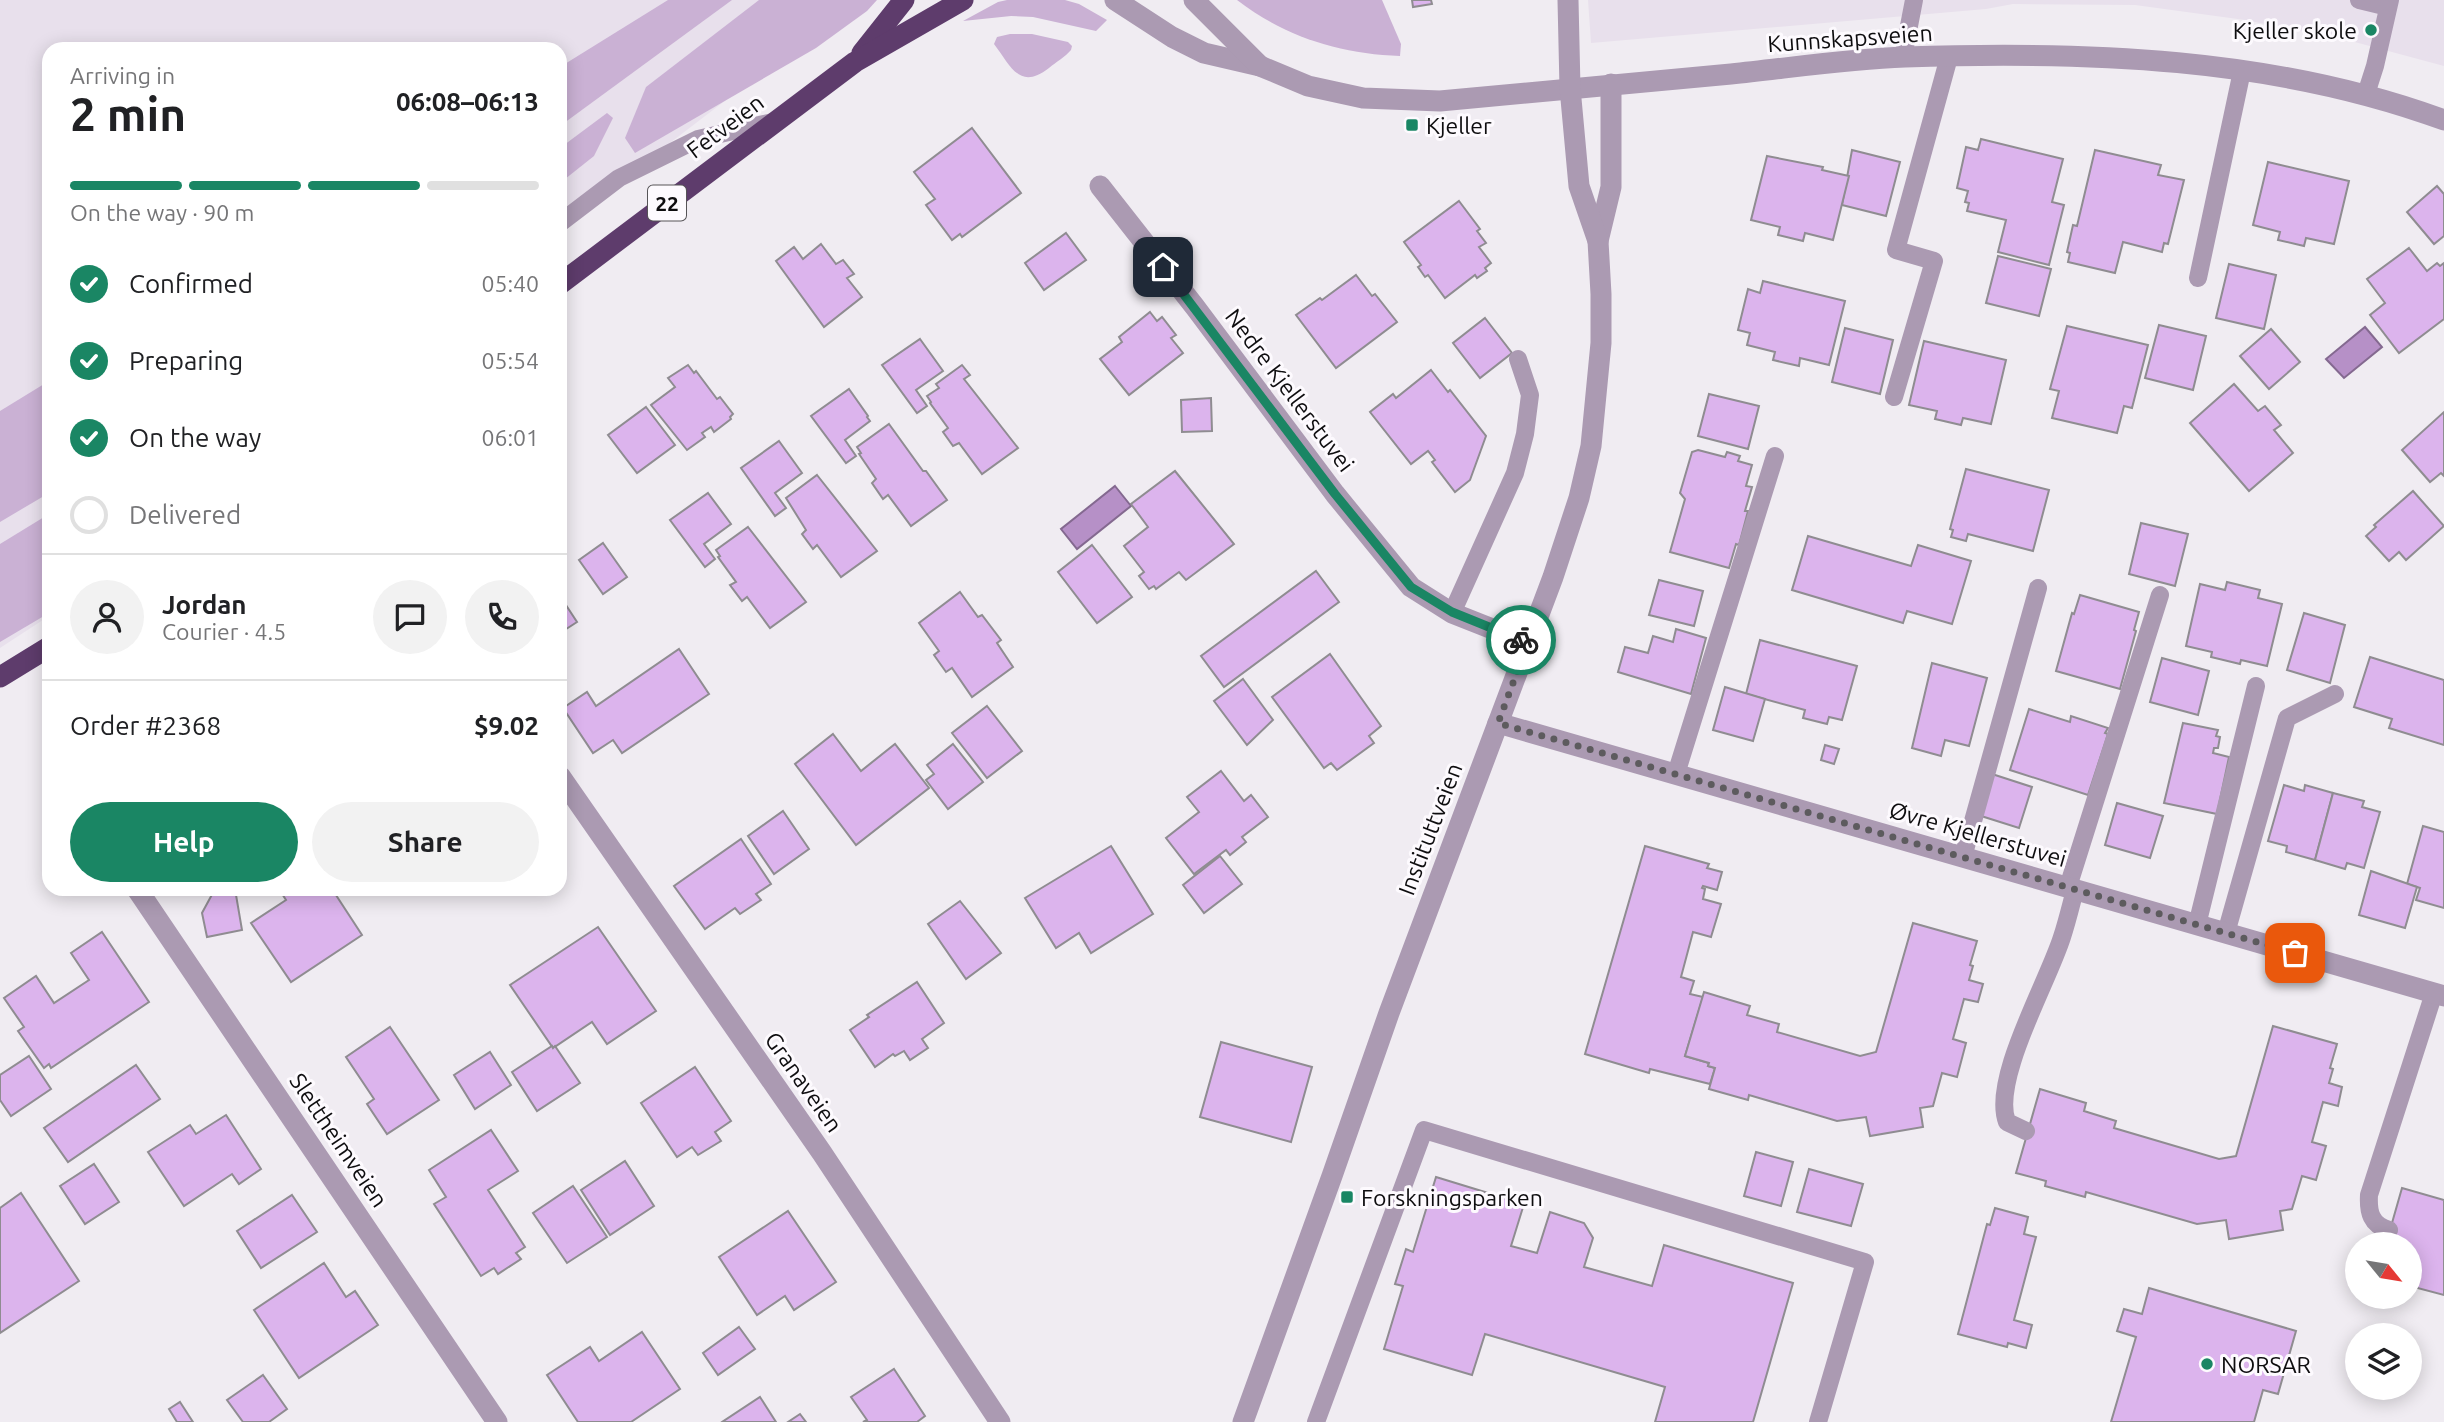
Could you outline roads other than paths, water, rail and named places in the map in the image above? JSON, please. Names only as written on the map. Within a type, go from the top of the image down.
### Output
[{"type":"highway","name":"Fetveien","points":[[855,62],[904,0]]},
{"type":"highway","name":"Fetveien","points":[[567,279],[855,62],[962,0]]},
{"type":"highway","points":[[0,677],[42,651]]},
{"type":"street","name":"Kunnskapsveien","points":[[1115,0],[1172,37],[1204,53],[1259,66],[1308,86],[1363,98],[1440,101],[1903,57],[2028,55],[2131,59],[2269,74],[2366,94],[2444,120]]},
{"type":"street","name":"Kunnskapsveien","points":[[1194,0],[1259,66]]},
{"type":"street","points":[[1568,0],[1570,89]]},
{"type":"street","name":"Instituttveien","points":[[1243,1422],[1389,1013],[1570,528],[1591,446],[1598,391],[1601,343],[1598,241],[1611,187],[1611,84]]},
{"type":"street","name":"Instituttveien","points":[[1570,89],[1579,186],[1598,241]]},
{"type":"street","name":"Nedre Kjellerstuvei","points":[[1100,186],[1195,307],[1335,494],[1411,587],[1452,612],[1528,643]]},
{"type":"street","name":"Øvre Kjellerstuvei","points":[[1498,723],[2439,994]]},
{"type":"street","name":"Granaveien","points":[[567,786],[822,1153],[1000,1422]]},
{"type":"street","name":"Slettheimveien","points":[[141,896],[497,1422]]},
{"type":"lane","points":[[1903,57],[1914,0]]},
{"type":"lane","points":[[2359,0],[2389,4],[2366,94]]},
{"type":"lane","points":[[1894,397],[1934,261],[1896,250],[1949,57]]},
{"type":"lane","points":[[2198,278],[2242,71]]},
{"type":"lane","points":[[567,218],[618,178],[698,139],[774,122]]},
{"type":"lane","points":[[1452,612],[1515,472],[1525,434],[1530,396],[1518,359]]},
{"type":"lane","points":[[1676,774],[1775,456]]},
{"type":"lane","points":[[1964,857],[2038,588]]},
{"type":"lane","points":[[2026,1131],[2007,1122],[2003,1096],[2013,1059],[2062,937],[2072,888],[2160,595]]},
{"type":"lane","points":[[2197,925],[2256,686]]},
{"type":"lane","points":[[2226,933],[2287,718],[2335,694]]},
{"type":"lane","points":[[2389,1230],[2380,1228],[2373,1220],[2369,1195],[2439,994]]},
{"type":"lane","points":[[1317,1422],[1424,1129],[1865,1262],[1818,1422]]},
{"type":"place","name":"Kjeller skole","points":[[2371,30]]},
{"type":"place","name":"Kjeller","points":[[1412,125]]},
{"type":"place","name":"Forskningsparken","points":[[1347,1197]]},
{"type":"place","name":"NORSAR","points":[[2207,1364]]}]
